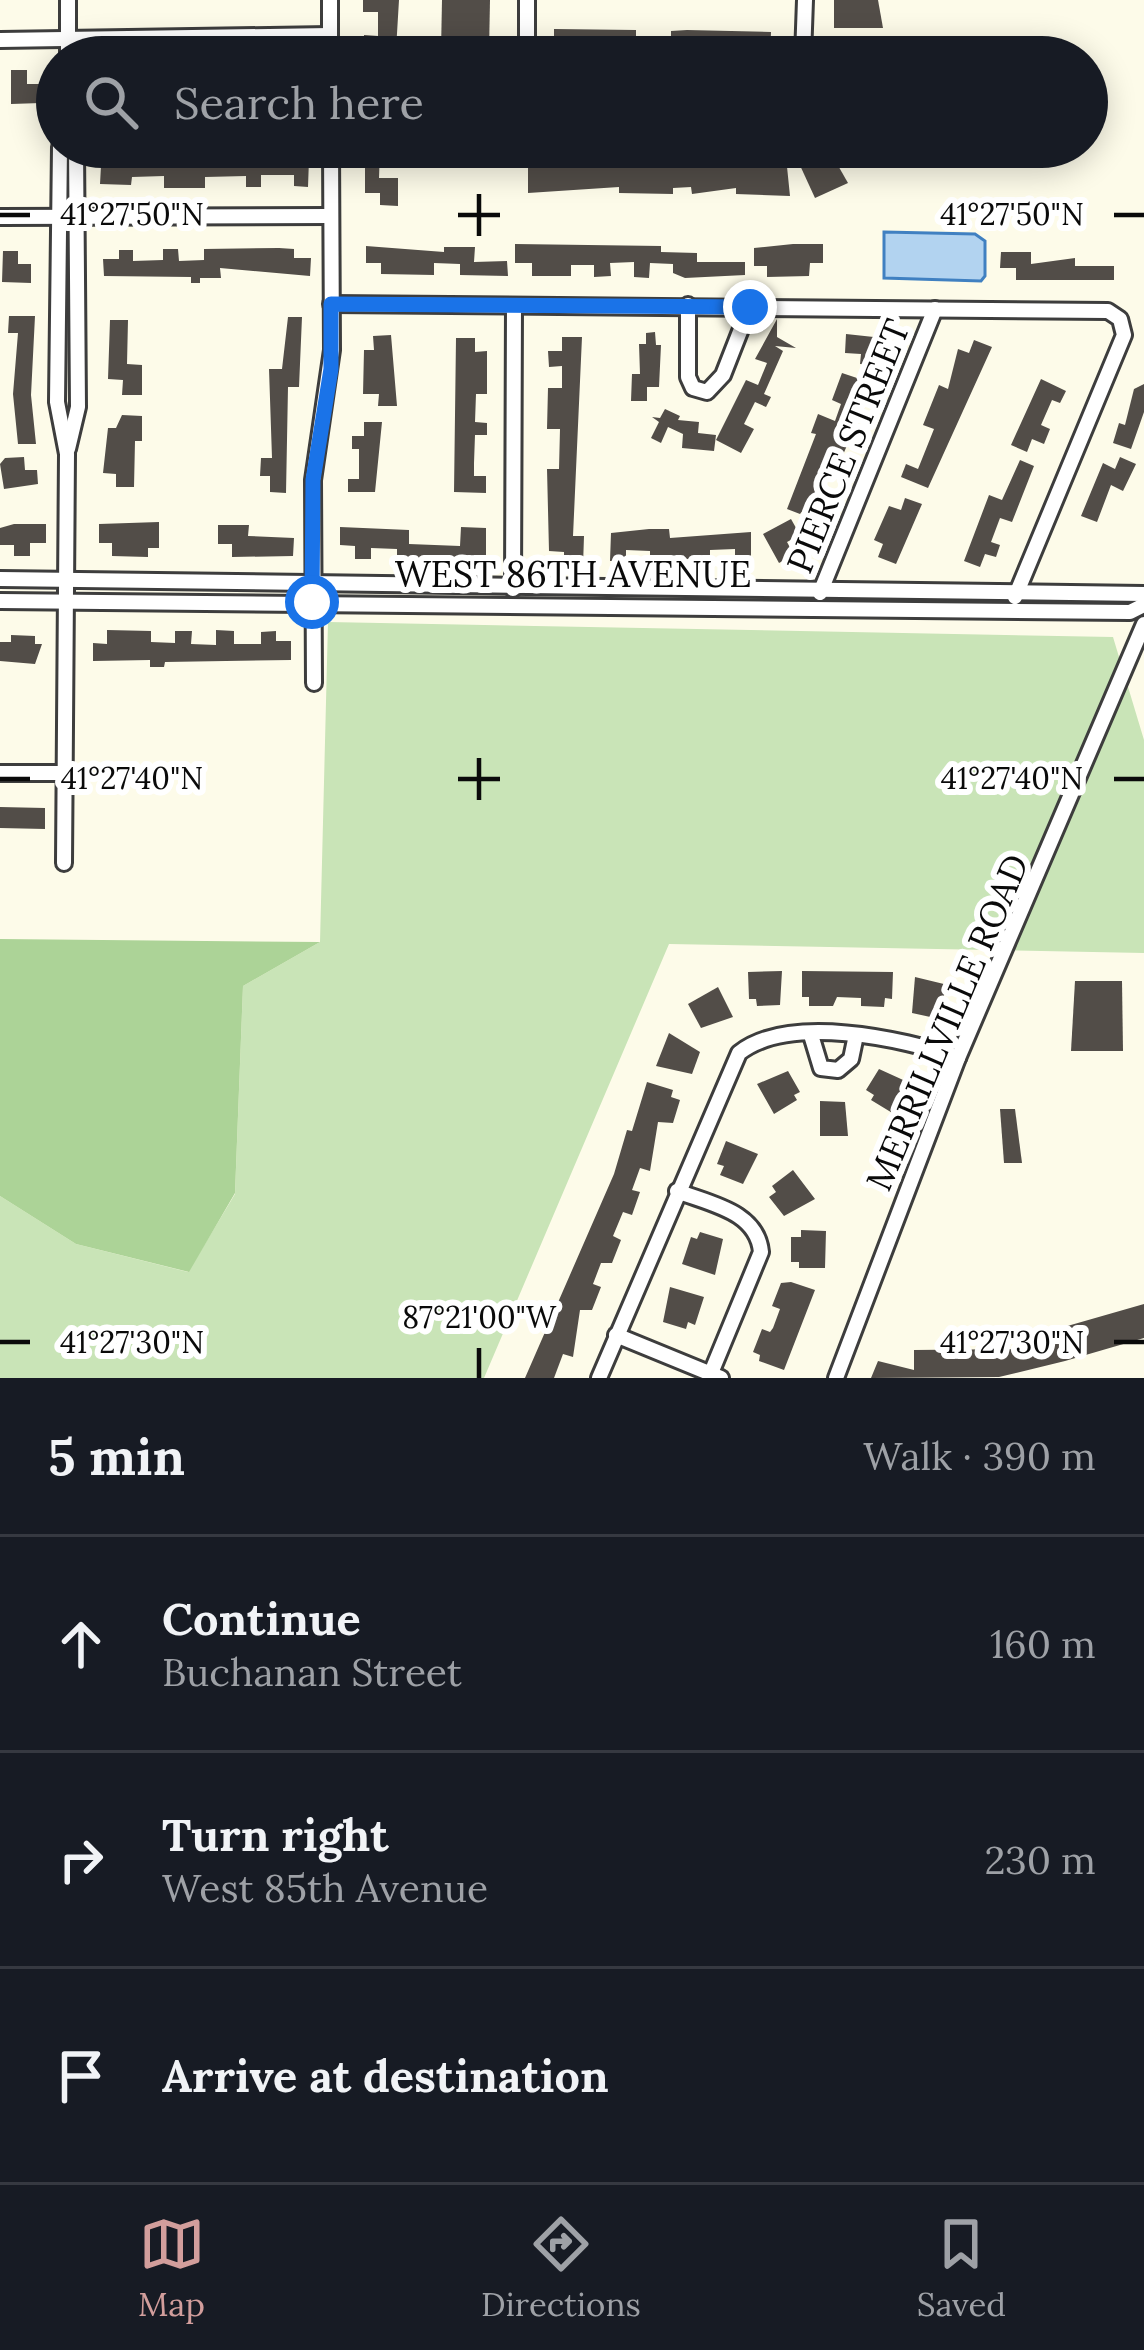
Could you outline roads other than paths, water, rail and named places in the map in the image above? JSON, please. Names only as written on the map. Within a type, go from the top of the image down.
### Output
[{"type":"street","points":[[68,0],[68,36]]},
{"type":"street","points":[[278,36],[330,35],[330,0]]},
{"type":"street","points":[[527,0],[527,36]]},
{"type":"street","points":[[804,36],[805,0]]},
{"type":"street","points":[[0,40],[36,40]]},
{"type":"street","points":[[59,168],[57,402],[67,454],[64,863]]},
{"type":"street","points":[[67,454],[78,407],[77,168]]},
{"type":"street","points":[[314,683],[313,480],[331,369],[331,168]]},
{"type":"street","points":[[0,217],[331,216]]},
{"type":"street","points":[[331,304],[1108,311],[1120,319],[1124,335],[1010,607]]},
{"type":"street","points":[[688,305],[688,377],[693,388],[707,392],[723,375],[750,307]]},
{"type":"street","points":[[513,604],[514,307]]},
{"type":"street","name":"PIERCE STREET","points":[[815,605],[935,309]]},
{"type":"street","name":"WEST 86TH AVENUE","points":[[0,579],[1144,594]]},
{"type":"street","name":"WEST 86TH AVENUE","points":[[0,602],[1130,611],[1144,605]]},
{"type":"street","name":"MERRILLVILLE ROAD","points":[[836,1378],[958,1058],[1144,624]]},
{"type":"street","points":[[0,773],[65,773]]},
{"type":"street","points":[[811,1035],[821,1068],[838,1070],[850,1059],[856,1035]]},
{"type":"street","points":[[598,1378],[731,1062],[750,1044],[766,1036],[856,1035],[899,1038],[958,1058]]},
{"type":"street","points":[[616,1335],[716,1376],[761,1252],[759,1238],[745,1218],[677,1191]]},
{"type":"water","points":[[884,232],[975,234],[985,241],[985,276],[981,281],[884,278]]}]
